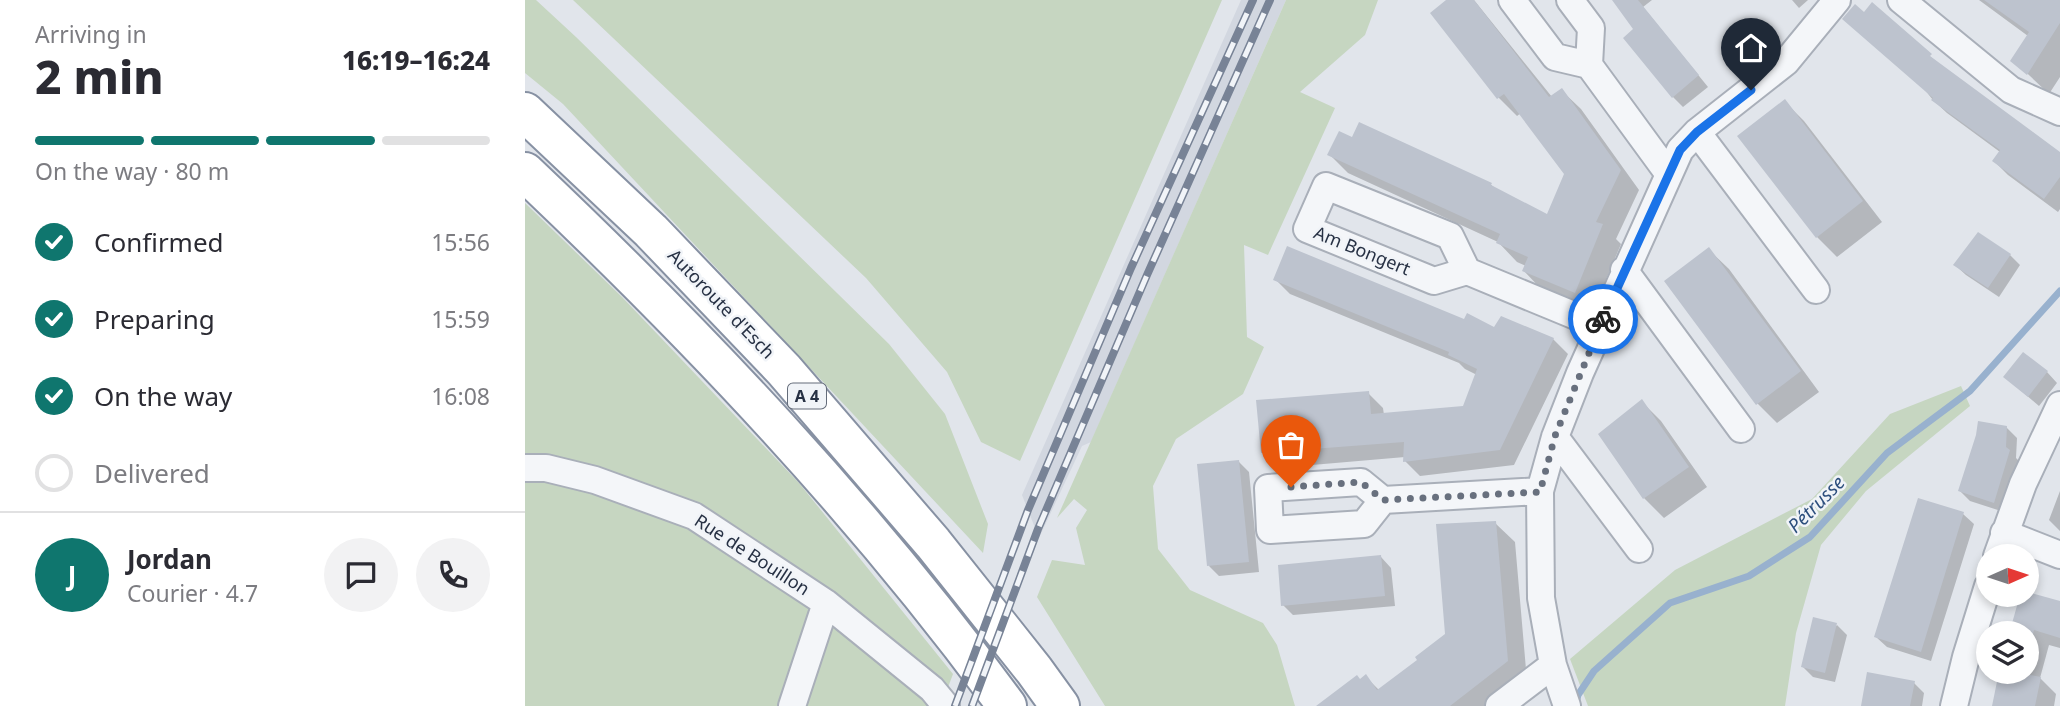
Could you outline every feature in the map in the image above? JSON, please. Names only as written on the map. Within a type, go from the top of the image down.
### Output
[{"type":"highway","name":"Autoroute d'Esch","points":[[525,112],[651,231],[784,370],[933,543],[1060,706]]},
{"type":"highway","name":"A 4","points":[[525,172],[614,256],[747,392],[897,566],[1007,706]]},
{"type":"street","points":[[1512,0],[1555,57],[1588,65],[1668,173]]},
{"type":"street","points":[[1570,0],[1591,28],[1588,65]]},
{"type":"street","points":[[1565,701],[1553,665],[1541,598],[1540,492],[1555,436],[1600,326],[1680,150],[1697,132],[1786,62],[1837,0]]},
{"type":"street","points":[[1901,0],[2011,90],[2060,111]]},
{"type":"street","points":[[1697,132],[1816,290]]},
{"type":"street","name":"Am Bongert","points":[[1326,186],[1450,236],[1467,271],[1434,281],[1307,229],[1326,186]]},
{"type":"street","points":[[1625,270],[1741,429]]},
{"type":"street","points":[[1467,271],[1600,326]]},
{"type":"street","points":[[2001,544],[2023,484],[2060,405]]},
{"type":"street","points":[[1555,436],[1639,549]]},
{"type":"street","name":"Rue de Bouillon","points":[[525,468],[546,468],[596,480],[694,516],[825,603],[932,689],[946,706]]},
{"type":"street","points":[[1383,500],[1540,492]]},
{"type":"street","points":[[2039,551],[2060,555]]},
{"type":"street","points":[[792,706],[825,603]]},
{"type":"street","points":[[1954,706],[1981,607]]},
{"type":"street","points":[[1499,706],[1553,665]]},
{"type":"shaded area","points":[[1241,0],[1286,0],[1091,442],[1082,446],[1039,538],[1022,495]]},
{"type":"green space","points":[[525,0],[536,0],[576,37],[889,344],[945,414],[988,524],[983,553],[563,104],[525,73]]},
{"type":"green space","points":[[573,0],[1222,0],[1020,461],[981,442],[947,372],[866,278]]},
{"type":"green space","points":[[1286,0],[1378,0],[1365,35],[1300,92],[1335,108],[1268,255],[1244,245],[1247,337],[1264,347],[1243,394],[1176,439],[1153,486],[1158,549],[1190,590],[1263,623],[1277,645],[1295,706],[1105,706],[1037,597],[1052,560],[1085,565],[1076,528],[1087,510],[1074,499],[1057,518]]},
{"type":"green space","points":[[525,203],[622,297],[799,483],[953,674],[941,706],[525,706]]},
{"type":"green space","points":[[1961,386],[1970,406],[1866,491],[1821,545],[1796,633],[1785,706],[1588,706],[1570,659],[1675,570],[1812,499],[1890,414]]},
{"type":"building","points":[[1446,0],[1474,0],[1549,97],[1562,88],[1621,170],[1596,222],[1603,224],[1575,293],[1522,271],[1528,257],[1496,243],[1500,234],[1327,155],[1339,131],[1352,137],[1359,122],[1492,183],[1491,185],[1547,214],[1564,174],[1504,94],[1497,99],[1430,13]]},
{"type":"building","points":[[1612,0],[1638,0],[1699,75],[1672,98],[1623,38],[1633,29]]},
{"type":"building","points":[[1984,0],[2060,0],[2060,23],[2027,75],[2010,61],[2029,32]]},
{"type":"building","points":[[1872,2],[1932,54],[1930,56],[2060,152],[2060,177],[2044,199],[1992,161],[2000,150],[1931,100],[1933,98],[1842,19],[1855,4],[1864,12]]},
{"type":"building","points":[[1785,99],[1863,201],[1816,238],[1737,136]]},
{"type":"building","points":[[1978,232],[2011,254],[1988,288],[1953,265]]},
{"type":"building","points":[[1287,246],[1464,319],[1467,313],[1494,327],[1501,316],[1554,338],[1500,450],[1403,462],[1404,442],[1261,453],[1256,400],[1369,391],[1371,414],[1463,406],[1477,369],[1448,355],[1449,352],[1273,280]]},
{"type":"building","points":[[1709,247],[1801,371],[1756,405],[1664,281]]},
{"type":"building","points":[[2023,352],[2048,371],[2028,397],[2003,377]]},
{"type":"building","points":[[1642,399],[1689,467],[1643,499],[1598,434]]},
{"type":"building","points":[[1978,421],[2007,426],[2006,447],[2010,450],[1994,503],[1958,491]]},
{"type":"building","points":[[1239,460],[1249,562],[1207,566],[1197,464]]},
{"type":"building","points":[[1918,498],[1964,512],[1921,652],[1874,637]]},
{"type":"building","points":[[1496,521],[1508,661],[1450,706],[1316,706],[1357,675],[1360,679],[1366,674],[1377,690],[1417,660],[1415,657],[1445,634],[1436,524]]},
{"type":"building","points":[[1381,555],[1385,596],[1281,606],[1278,565]]},
{"type":"building","points":[[2039,595],[2060,601],[2060,638],[2039,632],[2039,621],[2013,621],[2017,607],[2039,607]]},
{"type":"building","points":[[1813,617],[1837,623],[1825,673],[1801,667]]},
{"type":"building","points":[[1867,672],[1915,681],[1910,706],[1861,706]]},
{"type":"building","points":[[2041,677],[2035,706],[1992,706],[1997,684],[2039,684]]},
{"type":"waterway","name":"Pétrusse","points":[[1576,703],[1578,695],[1594,671],[1670,603],[1749,576],[1810,537],[1887,453],[1970,391],[2060,291]]},
{"type":"railway","points":[[955,706],[1028,510],[1131,268],[1253,0]]},
{"type":"railway","points":[[972,706],[1038,529],[1147,275],[1270,0]]},
{"type":"way so far","points":[[1291,487],[1361,482],[1383,500],[1540,492],[1555,436],[1603,319]]},
{"type":"route","points":[[1603,319],[1680,150],[1697,132],[1751,90]]}]
